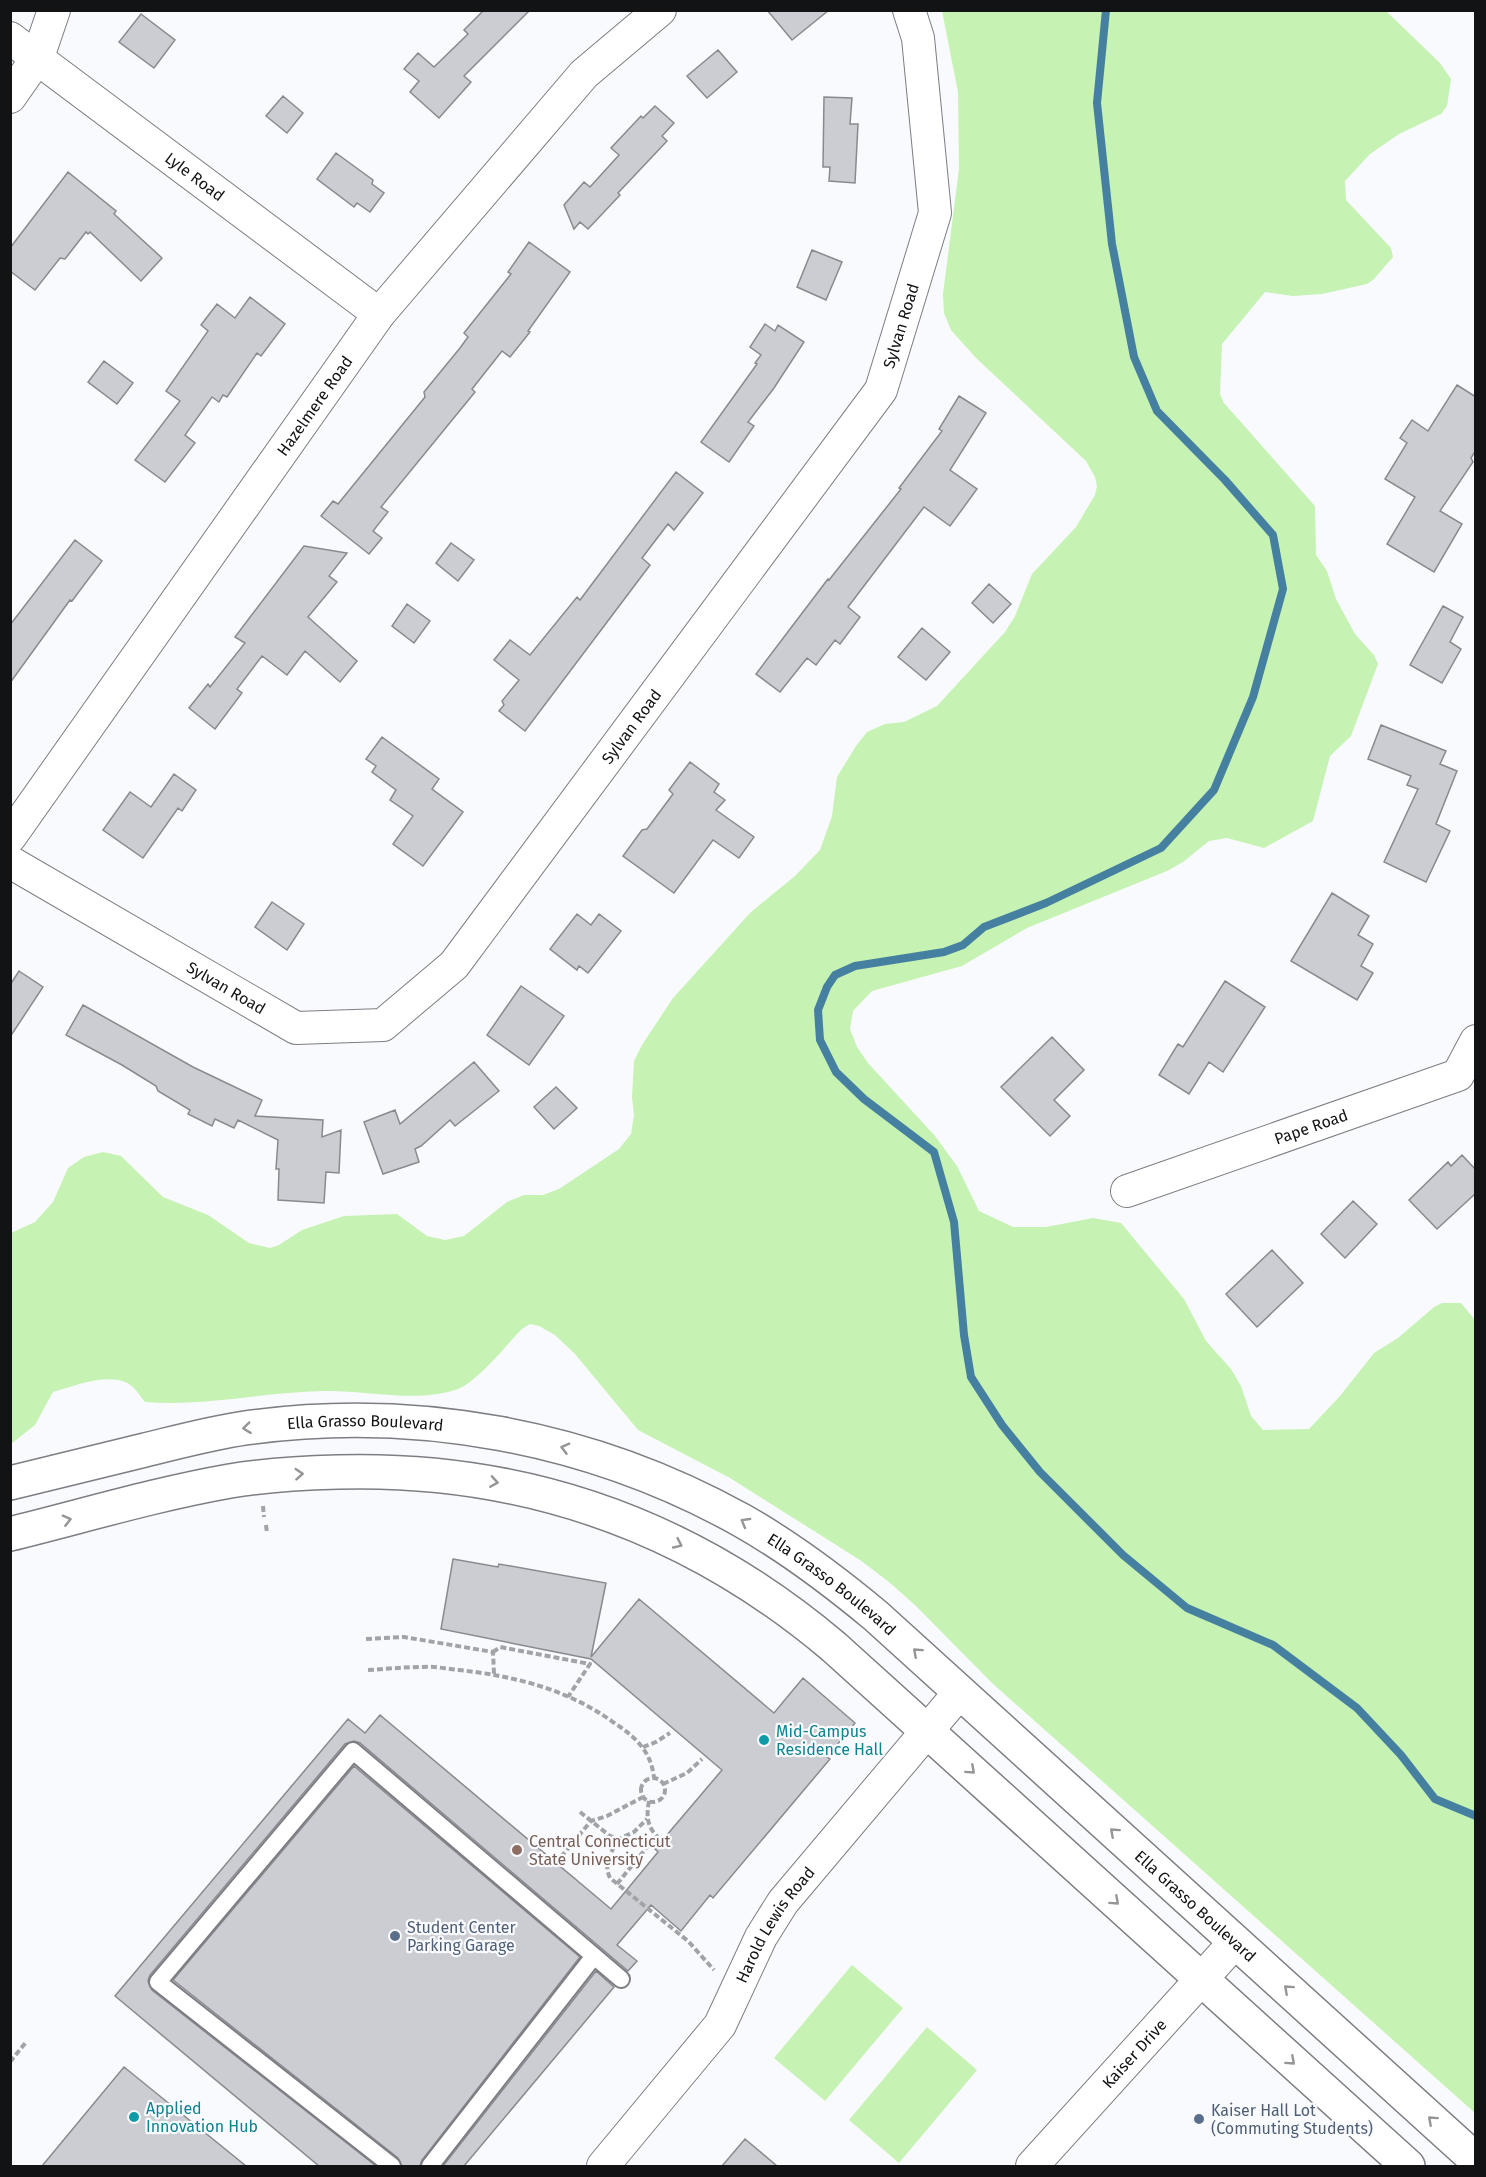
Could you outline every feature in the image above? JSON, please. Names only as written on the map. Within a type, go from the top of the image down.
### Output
[{"type":"main road","name":"Ella Grasso Boulevard","points":[[10,1483],[200,1436],[297,1422],[362,1420],[414,1422],[482,1430],[524,1438],[634,1470],[696,1496],[743,1521],[792,1552],[848,1593],[1476,2160]]},
{"type":"main road","points":[[10,1534],[189,1490],[269,1476],[336,1472],[398,1472],[458,1477],[540,1492],[611,1515],[701,1555],[765,1592],[811,1628],[1408,2166]]},
{"type":"street","points":[[10,97],[38,57],[54,10]]},
{"type":"street","name":"Hazelmere Road","points":[[10,837],[379,314],[584,74],[660,10]]},
{"type":"street","name":"Sylvan Road","points":[[10,862],[296,1028],[383,1025],[454,965],[881,390],[934,213],[918,38],[909,10]]},
{"type":"street","name":"Lyle Road","points":[[10,38],[379,314]]},
{"type":"street","name":"Pape Road","points":[[1127,1191],[1467,1083],[1476,1041]]},
{"type":"street","name":"Harold Lewis Road","points":[[603,2166],[720,2025],[761,1937],[783,1902],[960,1692]]},
{"type":"street","name":"Kaiser Drive","points":[[1032,2166],[1235,1942]]},
{"type":"lane","points":[[392,2166],[158,1982],[353,1751],[621,1979]]},
{"type":"lane","points":[[430,2166],[594,1956]]},
{"type":"path","points":[[263,1506],[264,1517]]},
{"type":"path","points":[[266,1525],[267,1533]]},
{"type":"path","points":[[366,1640],[404,1637],[493,1652],[500,1647],[590,1664],[568,1697]]},
{"type":"path","points":[[493,1652],[494,1674]]},
{"type":"path","points":[[368,1670],[424,1666],[494,1674],[526,1681],[568,1697],[605,1716],[625,1730],[643,1747],[652,1764],[654,1778],[663,1784]]},
{"type":"path","points":[[643,1747],[656,1742],[670,1732]]},
{"type":"path","points":[[663,1784],[687,1773],[702,1759]]},
{"type":"path","points":[[654,1778],[643,1783],[641,1789],[643,1797],[649,1801],[657,1801],[663,1796],[663,1784]]},
{"type":"path","points":[[561,1857],[591,1821],[608,1816],[643,1797]]},
{"type":"path","points":[[617,1884],[658,1837],[647,1819],[649,1801]]},
{"type":"path","points":[[580,1812],[610,1836],[619,1839]]},
{"type":"path","points":[[647,1819],[634,1832],[619,1839],[608,1858],[610,1878],[688,1941],[714,1969]]},
{"type":"path","points":[[10,2062],[27,2041]]},
{"type":"green space","points":[[942,11],[1386,11],[1440,63],[1451,79],[1447,106],[1441,114],[1399,134],[1370,154],[1345,181],[1346,200],[1391,248],[1393,257],[1374,279],[1367,284],[1322,294],[1293,296],[1265,292],[1222,344],[1220,394],[1224,403],[1315,506],[1316,555],[1327,571],[1336,599],[1355,634],[1374,655],[1378,664],[1351,736],[1330,756],[1313,821],[1264,848],[1227,838],[1209,841],[1183,862],[1167,871],[1027,928],[962,966],[872,991],[853,1011],[850,1029],[857,1047],[868,1063],[935,1136],[957,1166],[979,1211],[1013,1227],[1046,1227],[1093,1218],[1121,1223],[1184,1299],[1206,1341],[1231,1369],[1241,1386],[1251,1416],[1263,1430],[1309,1429],[1340,1396],[1374,1353],[1398,1338],[1434,1307],[1442,1303],[1461,1303],[1475,1320],[1475,2113],[992,1683],[889,1582],[860,1560],[730,1478],[638,1430],[575,1354],[555,1335],[539,1326],[530,1324],[522,1329],[481,1372],[463,1387],[439,1394],[406,1396],[323,1391],[167,1403],[145,1402],[134,1388],[125,1382],[98,1380],[53,1392],[35,1425],[11,1444],[11,1233],[35,1222],[53,1202],[68,1168],[84,1157],[103,1152],[121,1156],[163,1197],[208,1215],[249,1243],[270,1248],[302,1230],[344,1216],[397,1214],[427,1236],[445,1240],[464,1236],[507,1202],[524,1195],[543,1195],[559,1189],[619,1149],[631,1134],[634,1115],[632,1097],[634,1061],[642,1045],[673,998],[751,912],[795,876],[820,850],[832,816],[837,777],[856,746],[867,732],[885,724],[904,722],[937,706],[1005,632],[1015,616],[1032,574],[1076,527],[1095,495],[1097,486],[1086,461],[976,358],[951,330],[944,313],[943,294],[959,169],[958,92]]},
{"type":"green space","points":[[852,1965],[903,2008],[825,2101],[774,2058]]},
{"type":"green space","points":[[927,2027],[977,2070],[899,2163],[849,2120]]},
{"type":"building","points":[[484,10],[530,10],[464,76],[471,82],[439,118],[410,92],[419,81],[404,69],[418,53],[434,67],[468,34],[464,30]]},
{"type":"building","points":[[767,10],[829,10],[792,40]]},
{"type":"building","points":[[141,14],[175,40],[154,68],[119,42]]},
{"type":"building","points":[[718,50],[737,72],[707,98],[687,76]]},
{"type":"building","points":[[283,96],[303,113],[287,133],[266,116]]},
{"type":"building","points":[[824,97],[852,98],[850,124],[858,124],[855,183],[829,181],[830,167],[823,167]]},
{"type":"building","points":[[655,106],[674,123],[662,136],[667,141],[588,229],[580,222],[574,229],[564,205],[584,182],[590,187],[619,155],[611,148],[641,116],[643,118]]},
{"type":"building","points":[[336,153],[373,180],[372,184],[384,193],[370,212],[357,203],[354,207],[317,179]]},
{"type":"building","points":[[68,172],[116,211],[114,214],[162,258],[141,281],[90,232],[88,234],[86,232],[65,259],[60,258],[35,290],[10,271],[10,248]]},
{"type":"building","points":[[529,242],[570,272],[528,331],[530,332],[510,357],[502,351],[472,389],[475,392],[381,507],[388,512],[373,531],[382,538],[369,554],[321,516],[333,501],[338,504],[425,397],[424,392],[468,337],[464,333],[511,274],[508,272]]},
{"type":"building","points":[[812,250],[842,262],[826,300],[797,287]]},
{"type":"building","points":[[250,297],[285,324],[261,356],[257,353],[227,397],[223,395],[219,402],[212,397],[185,435],[195,443],[165,482],[135,460],[180,401],[166,391],[208,331],[201,325],[217,304],[235,318]]},
{"type":"building","points":[[765,324],[775,331],[778,325],[804,342],[774,388],[748,422],[754,426],[729,462],[701,442],[757,364],[755,363],[761,355],[750,347]]},
{"type":"building","points":[[104,361],[133,383],[117,404],[88,382]]},
{"type":"building","points":[[1457,385],[1476,397],[1476,450],[1471,458],[1473,462],[1440,511],[1462,524],[1434,572],[1387,544],[1415,497],[1385,479],[1407,443],[1400,438],[1412,420],[1428,431]]},
{"type":"building","points":[[959,396],[986,413],[950,470],[977,489],[950,526],[924,507],[848,607],[860,617],[840,644],[835,640],[816,665],[807,658],[780,692],[756,674],[828,579],[901,489],[899,488],[942,431],[939,429]]},
{"type":"building","points":[[676,472],[703,493],[674,530],[668,524],[642,558],[650,565],[525,731],[499,711],[504,705],[502,701],[519,680],[494,660],[510,640],[530,655],[577,597],[580,600]]},
{"type":"building","points":[[75,540],[102,561],[72,601],[70,600],[10,683],[10,625]]},
{"type":"building","points":[[451,543],[474,560],[458,581],[436,563]]},
{"type":"building","points":[[304,546],[347,553],[329,576],[337,582],[308,617],[357,661],[340,682],[305,651],[287,675],[262,656],[237,689],[242,693],[215,729],[189,708],[208,684],[210,687],[245,643],[235,637]]},
{"type":"building","points":[[989,584],[1011,604],[993,623],[972,603]]},
{"type":"building","points":[[407,604],[430,621],[414,643],[392,626]]},
{"type":"building","points":[[1443,606],[1463,617],[1450,642],[1461,649],[1442,683],[1410,665]]},
{"type":"building","points":[[922,628],[950,652],[926,680],[898,657]]},
{"type":"building","points":[[1381,725],[1446,751],[1440,764],[1457,771],[1436,824],[1450,831],[1426,882],[1384,862],[1418,789],[1407,785],[1411,776],[1368,759]]},
{"type":"building","points":[[382,737],[439,779],[432,789],[463,812],[423,866],[393,844],[413,816],[390,800],[396,790],[372,772],[376,766],[366,759]]},
{"type":"building","points":[[690,762],[719,784],[714,792],[725,800],[716,810],[754,837],[739,858],[713,840],[674,893],[623,856],[673,794],[669,790]]},
{"type":"building","points":[[174,774],[196,790],[182,811],[178,808],[143,858],[103,830],[130,792],[151,807]]},
{"type":"building","points":[[1332,893],[1369,916],[1358,935],[1373,944],[1361,966],[1373,973],[1357,1000],[1291,961]]},
{"type":"building","points":[[272,902],[304,924],[287,950],[255,927]]},
{"type":"building","points":[[577,914],[591,925],[599,914],[621,931],[588,973],[579,966],[577,970],[550,949]]},
{"type":"building","points":[[19,971],[43,987],[10,1037],[10,985]]},
{"type":"building","points":[[1225,981],[1265,1007],[1223,1072],[1209,1062],[1189,1094],[1159,1075],[1178,1044],[1183,1047]]},
{"type":"building","points":[[521,986],[564,1016],[529,1065],[487,1035]]},
{"type":"building","points":[[83,1005],[193,1067],[262,1100],[255,1116],[323,1120],[322,1137],[341,1130],[339,1173],[326,1172],[324,1203],[278,1200],[279,1169],[276,1169],[278,1140],[238,1120],[234,1128],[215,1119],[212,1126],[188,1114],[190,1110],[158,1091],[156,1086],[66,1035]]},
{"type":"building","points":[[1052,1037],[1084,1070],[1054,1100],[1070,1116],[1050,1136],[1001,1087]]},
{"type":"building","points":[[474,1062],[499,1091],[455,1126],[450,1120],[415,1149],[419,1162],[383,1174],[364,1122],[395,1110],[400,1124]]},
{"type":"building","points":[[556,1087],[577,1108],[554,1129],[534,1107]]},
{"type":"building","points":[[1462,1155],[1476,1170],[1476,1193],[1437,1229],[1409,1200],[1448,1162],[1451,1166]]},
{"type":"building","points":[[1353,1201],[1377,1224],[1345,1258],[1321,1234]]},
{"type":"building","points":[[1272,1250],[1303,1283],[1257,1327],[1226,1294]]},
{"type":"building","name":"Mid-Campus Residence Hall","points":[[453,1559],[498,1567],[499,1564],[606,1583],[591,1657],[639,1599],[774,1713],[803,1678],[855,1723],[827,1757],[830,1759],[713,1898],[710,1895],[681,1931],[651,1905],[617,1945],[637,1961],[628,1971],[360,1743],[354,1741],[345,1744],[150,1975],[148,1981],[152,1990],[376,2166],[319,2166],[115,1996],[348,1719],[365,1733],[380,1715],[611,1909],[658,1852],[655,1849],[722,1770],[591,1659],[441,1629]]},
{"type":"building","points":[[354,1766],[580,1957],[422,2160],[420,2166],[402,2166],[398,2158],[173,1980]]},
{"type":"building","points":[[596,1971],[614,1987],[464,2166],[443,2166]]},
{"type":"building","name":"Applied Innovation Hub","points":[[124,2067],[246,2166],[42,2166]]},
{"type":"building","points":[[745,2139],[777,2166],[722,2166]]},
{"type":"waterway","points":[[1106,10],[1097,103],[1112,244],[1134,357],[1157,411],[1225,480],[1273,535],[1283,589],[1253,697],[1214,790],[1161,848],[1046,903],[984,927],[963,945],[944,952],[855,966],[835,975],[827,987],[818,1010],[820,1040],[836,1072],[864,1099],[934,1152],[954,1222],[964,1335],[971,1377],[1002,1425],[1040,1472],[1123,1555],[1187,1608],[1273,1645],[1357,1708],[1401,1755],[1435,1799],[1476,1816]]},
{"type":"place","name":"Mid-Campus Residence Hall","points":[[764,1740]]},
{"type":"place","name":"Central Connecticut State University","points":[[517,1850]]},
{"type":"place","name":"Student Center Parking Garage","points":[[395,1936]]},
{"type":"place","name":"Applied Innovation Hub","points":[[134,2117]]},
{"type":"place","name":"Kaiser Hall Lot (Commuting Students)","points":[[1199,2119]]}]
